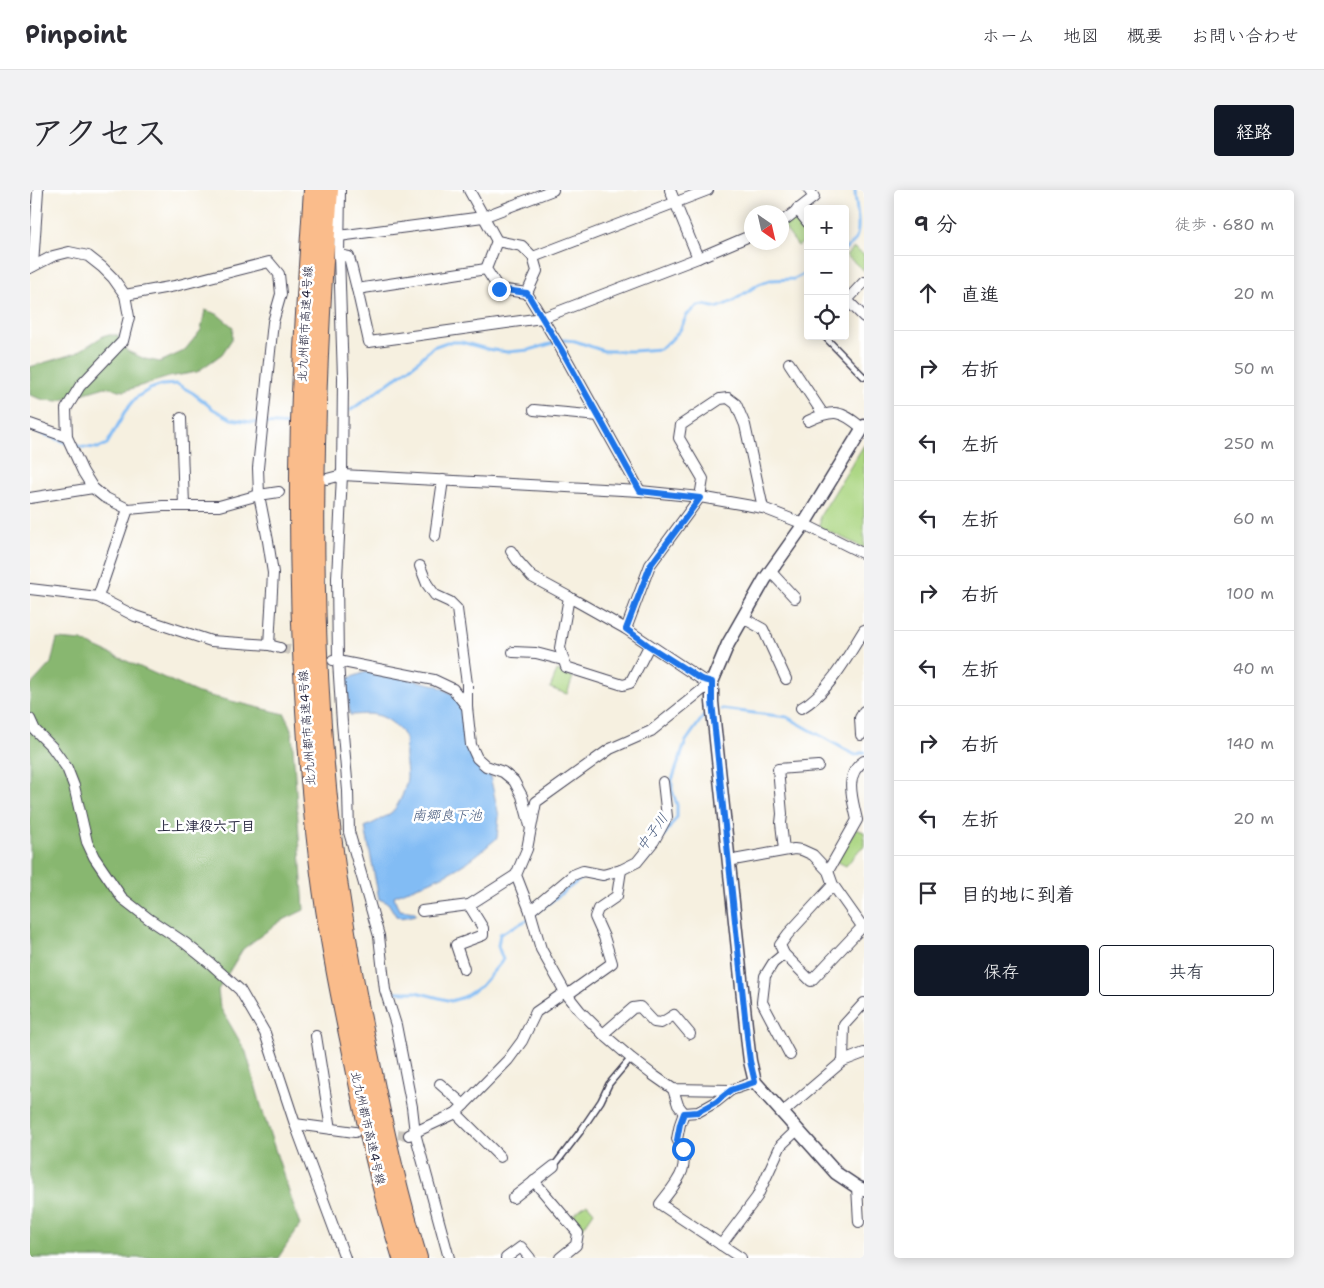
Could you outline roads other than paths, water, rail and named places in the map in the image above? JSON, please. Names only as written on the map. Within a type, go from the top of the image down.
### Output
[{"type":"highway","name":"北九州都市高速4号線","points":[[313,190],[304,340],[298,508],[307,744],[324,898],[339,989],[365,1120],[402,1258]]},
{"type":"highway","name":"北九州都市高速4号線","points":[[329,190],[316,424],[316,584],[319,666],[330,818],[341,905],[355,988],[382,1118],[418,1258]]},
{"type":"street","points":[[31,267],[38,190]]},
{"type":"street","points":[[340,190],[338,236],[343,378],[342,475],[335,660],[348,791],[349,832],[379,936],[386,990],[396,1025],[412,1107],[412,1134],[449,1258]]},
{"type":"street","points":[[469,190],[497,241],[522,246],[533,257],[537,271],[527,293]]},
{"type":"street","points":[[338,236],[483,217],[552,190]]},
{"type":"street","points":[[670,190],[698,258]]},
{"type":"street","points":[[533,257],[708,190]]},
{"type":"street","points":[[789,216],[814,197],[809,190]]},
{"type":"street","points":[[797,210],[804,218]]},
{"type":"street","points":[[339,255],[349,257],[369,342],[542,318],[744,238]]},
{"type":"street","points":[[486,269],[497,241]]},
{"type":"street","points":[[31,267],[53,256],[70,252],[88,256],[113,278],[125,295],[130,317],[123,340],[80,386],[66,409],[68,439],[83,472],[93,488],[104,497],[128,509],[163,506],[220,506],[259,495],[279,492]]},
{"type":"street","points":[[125,295],[175,286],[269,262],[279,274],[281,294],[273,322],[258,468],[259,495],[273,573],[269,645]]},
{"type":"street","points":[[486,269],[499,289],[527,293]]},
{"type":"street","points":[[357,289],[486,269]]},
{"type":"street","points":[[864,282],[848,300],[864,317]]},
{"type":"street","points":[[527,293],[561,349],[640,491]]},
{"type":"street","points":[[789,363],[823,414]]},
{"type":"street","points":[[626,629],[650,566],[700,498],[703,479],[679,438],[681,425],[720,399],[728,398],[736,404],[745,425],[763,508]]},
{"type":"street","points":[[534,410],[598,416]]},
{"type":"street","points":[[808,421],[825,413],[840,413],[863,427],[804,524],[770,571],[728,644],[712,682],[712,702],[748,1045],[755,1082],[836,1173],[861,1189],[859,1222]]},
{"type":"street","points":[[181,418],[184,506]]},
{"type":"street","points":[[30,424],[68,439]]},
{"type":"street","points":[[327,479],[342,475],[443,480],[640,491],[700,498],[763,508],[804,524],[864,554]]},
{"type":"street","points":[[435,536],[443,480]]},
{"type":"street","points":[[30,498],[93,488]]},
{"type":"street","points":[[98,597],[128,509]]},
{"type":"street","points":[[510,551],[532,576],[626,629],[701,679],[712,682]]},
{"type":"street","points":[[420,566],[427,584],[435,596],[450,602],[457,609],[467,684],[467,707],[471,745],[476,758],[486,766],[504,772],[514,780],[522,796],[531,830]]},
{"type":"street","points":[[770,571],[795,598]]},
{"type":"street","points":[[30,589],[98,597],[135,616],[211,640],[269,645],[280,648]]},
{"type":"street","points":[[569,597],[560,648],[566,667],[623,685],[630,683],[649,646]]},
{"type":"street","points":[[743,618],[763,629],[786,679]]},
{"type":"street","points":[[801,708],[810,703],[825,686],[843,663],[864,630]]},
{"type":"street","points":[[513,652],[536,653],[563,660]]},
{"type":"street","points":[[335,660],[434,680],[454,689],[467,707]]},
{"type":"street","points":[[422,911],[469,905],[516,875],[527,849],[536,802],[610,749],[651,731],[712,682]]},
{"type":"street","points":[[861,735],[860,718],[864,711]]},
{"type":"street","points":[[30,721],[67,768],[74,786],[87,842],[94,857],[122,898],[185,943],[240,990],[265,1033],[295,1124],[345,1258]]},
{"type":"street","points":[[828,871],[859,822],[851,793],[852,776],[864,761]]},
{"type":"street","points":[[784,850],[778,769],[818,766]]},
{"type":"street","points":[[530,911],[573,875],[583,870],[602,875],[621,870],[638,862],[654,841],[667,817],[664,782]]},
{"type":"street","points":[[728,861],[794,849],[813,855],[828,871],[833,885],[863,925],[810,981],[784,954],[780,945],[833,885]]},
{"type":"street","points":[[412,1134],[456,1113],[508,1060],[522,1041],[536,1012],[612,963],[604,937],[595,917],[598,909],[617,896],[621,870]]},
{"type":"street","points":[[516,875],[530,911],[541,949],[566,993],[580,1011],[603,1034],[673,1089],[731,1090],[755,1082]]},
{"type":"street","points":[[464,969],[456,945],[483,935],[483,928],[469,905]]},
{"type":"street","points":[[784,954],[773,963],[765,976],[762,1002],[790,1055]]},
{"type":"street","points":[[843,1061],[844,1026],[864,1002]]},
{"type":"street","points":[[603,1034],[634,1008],[640,1007],[654,1022],[661,1023],[674,1015],[690,1034]]},
{"type":"street","points":[[316,1036],[331,1129]]},
{"type":"street","points":[[782,1113],[843,1061],[864,1053]]},
{"type":"street","points":[[440,1084],[464,1105]]},
{"type":"street","points":[[673,1089],[678,1105],[684,1113]]},
{"type":"street","points":[[684,1113],[698,1112],[716,1102],[731,1090]]},
{"type":"street","points":[[456,1113],[500,1157]]},
{"type":"street","points":[[684,1113],[677,1140],[683,1149],[685,1159],[680,1178],[660,1204],[741,1258]]},
{"type":"street","points":[[295,1124],[355,1132]]},
{"type":"street","points":[[721,1245],[757,1198],[781,1145],[797,1130]]},
{"type":"street","points":[[512,1198],[554,1166]]},
{"type":"street","points":[[534,1181],[578,1233],[576,1245],[560,1258]]},
{"type":"street","points":[[506,1258],[521,1247],[530,1258]]},
{"type":"lane","points":[[828,340],[864,377]]},
{"type":"lane","points":[[554,1166],[601,1101],[609,1084],[632,1058]]},
{"type":"water","name":"南郷良下池","points":[[366,672],[436,685],[452,694],[462,705],[470,752],[490,776],[499,816],[497,838],[474,857],[444,875],[394,896],[400,910],[415,912],[416,915],[401,918],[396,916],[388,903],[379,899],[365,827],[392,812],[400,800],[407,777],[406,741],[398,728],[380,716],[373,714],[350,715],[346,679]]},
{"type":"waterway","points":[[849,245],[854,241],[858,229],[855,190]]},
{"type":"waterway","points":[[351,410],[415,364],[433,347],[447,342],[461,342],[507,352],[529,350],[564,340],[575,341],[604,351],[660,349],[680,330],[687,315],[698,306],[705,305],[717,308],[733,301],[759,284],[771,280],[794,279],[804,274]]},
{"type":"waterway","points":[[73,445],[98,448],[107,444],[127,409],[137,397],[150,389],[162,385],[177,384],[231,419],[290,425]]},
{"type":"waterway","points":[[33,430],[67,443]]},
{"type":"waterway","name":"中子川","points":[[722,709],[787,717],[855,755],[864,752]]},
{"type":"waterway","name":"中子川","points":[[640,864],[647,860],[677,817],[677,805],[672,790],[672,780],[686,741],[705,714]]},
{"type":"waterway","name":"中子川","points":[[602,880],[615,877]]},
{"type":"waterway","name":"中子川","points":[[534,914],[582,878],[596,879]]},
{"type":"waterway","name":"中子川","points":[[397,992],[416,992],[451,1001],[464,997],[481,986],[503,960],[498,946],[500,934],[529,919]]},
{"type":"tunnel","points":[[280,648],[306,653]]},
{"type":"tunnel","points":[[383,1133],[408,1135]]},
{"type":"district","name":"上上津役六丁目","points":[[206,826]]}]
